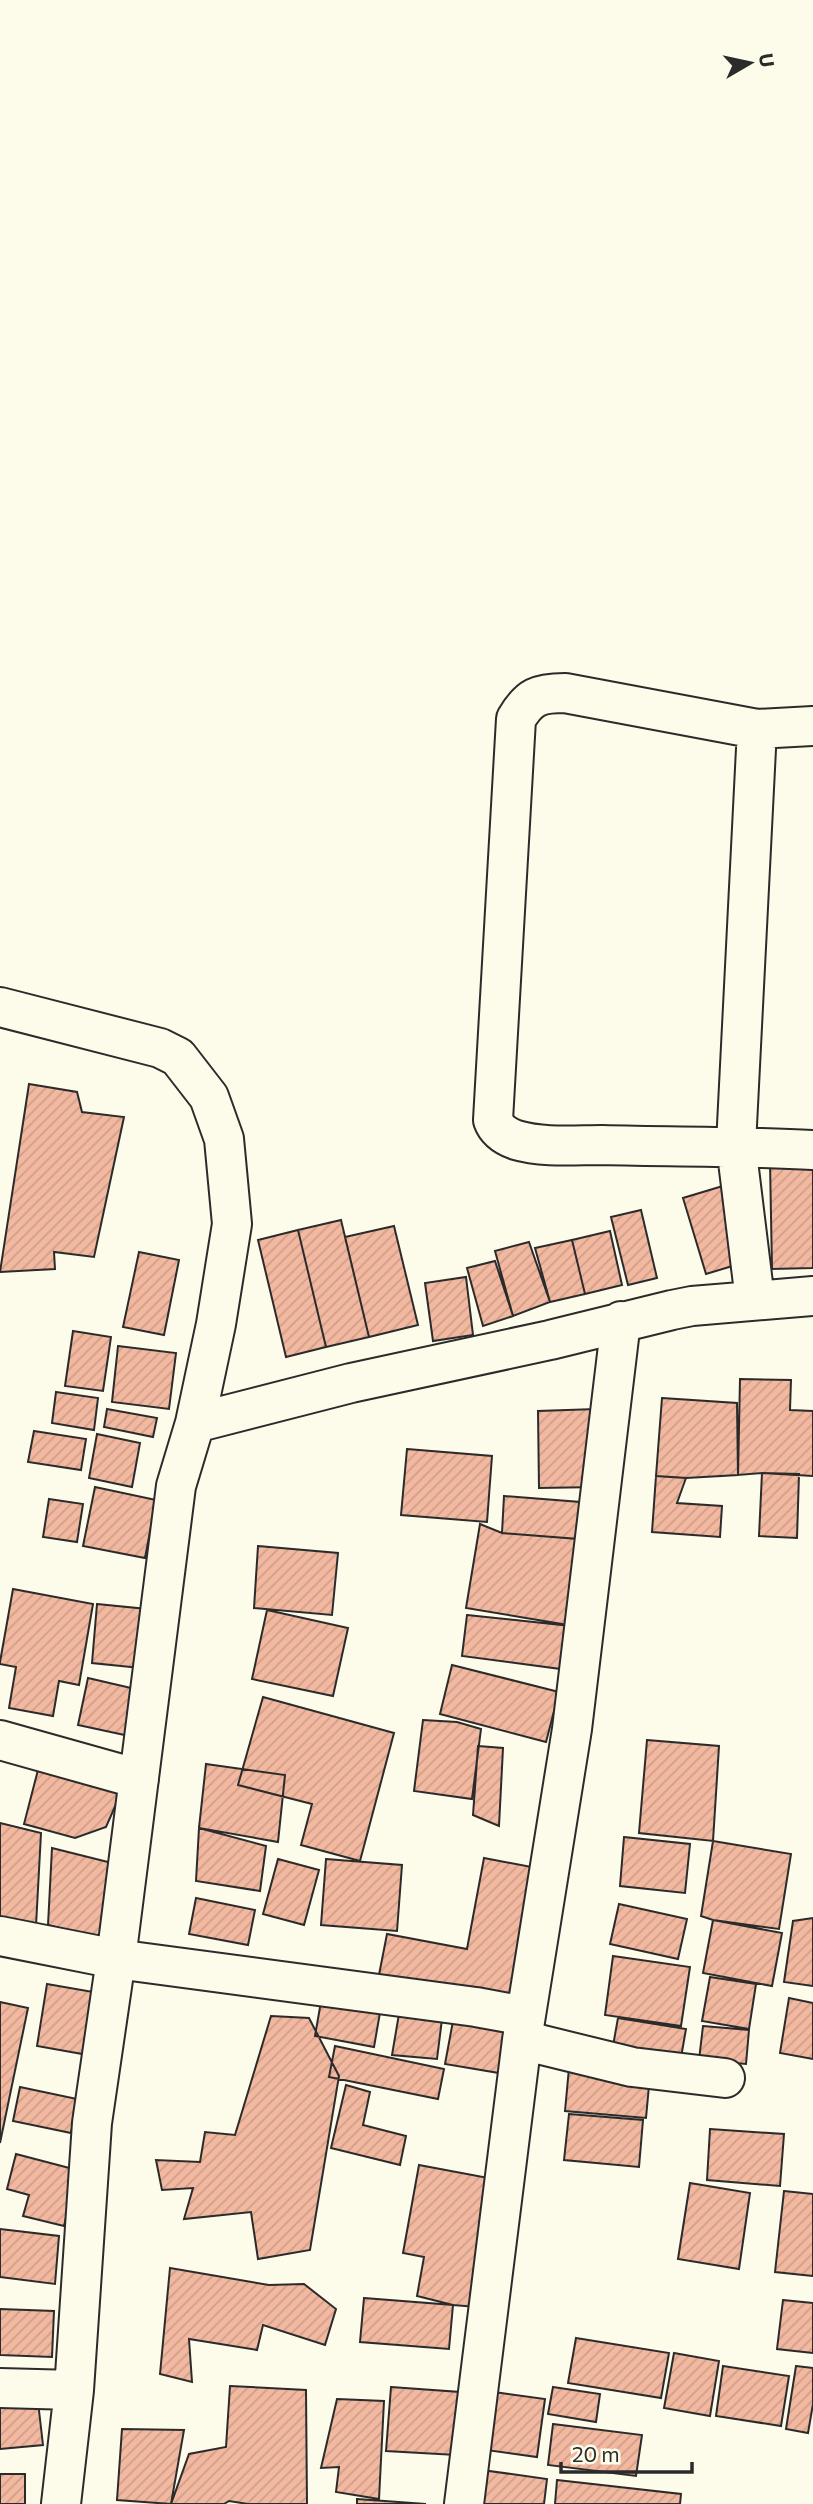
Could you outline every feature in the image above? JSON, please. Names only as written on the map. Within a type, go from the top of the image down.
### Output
[{"type":"street","points":[[813,726],[757,729],[565,693],[551,693],[526,703],[516,719],[493,1120],[496,1128],[505,1135],[537,1143],[673,1147],[736,1145],[813,1150]]},
{"type":"street","points":[[755,1300],[736,1145],[757,729]]},
{"type":"street","points":[[0,1007],[160,1048],[178,1057],[209,1097],[224,1139],[232,1224],[216,1324],[195,1423],[176,1486],[116,1959],[92,2123],[74,2390],[61,2504]]},
{"type":"street","points":[[195,1423],[351,1383],[692,1306],[813,1296]]},
{"type":"street","points":[[464,2504],[524,2028],[572,1729],[621,1321]]},
{"type":"street","points":[[0,1740],[139,1779]]},
{"type":"street","points":[[0,1936],[116,1959],[476,2007],[524,2028],[632,2067],[725,2078]]},
{"type":"street","points":[[0,2388],[74,2390]]},
{"type":"building","points":[[29,1084],[77,1092],[82,1112],[124,1117],[94,1257],[54,1252],[55,1269],[0,1272]]},
{"type":"building","points":[[770,1163],[813,1163],[813,1268],[772,1269]]},
{"type":"building","points":[[726,1185],[749,1261],[706,1274],[683,1198]]},
{"type":"building","points":[[641,1210],[657,1278],[628,1285],[611,1217]]},
{"type":"building","points":[[341,1220],[369,1337],[326,1347],[298,1230]]},
{"type":"building","points":[[394,1226],[418,1325],[369,1337],[345,1237]]},
{"type":"building","points":[[298,1230],[326,1347],[286,1357],[258,1240]]},
{"type":"building","points":[[610,1231],[622,1285],[585,1294],[572,1240]]},
{"type":"building","points":[[572,1240],[585,1294],[550,1302],[535,1248]]},
{"type":"building","points":[[529,1242],[550,1302],[513,1316],[495,1251]]},
{"type":"building","points":[[139,1252],[179,1260],[164,1335],[123,1327]]},
{"type":"building","points":[[495,1261],[513,1316],[483,1326],[467,1268]]},
{"type":"building","points":[[466,1277],[473,1335],[433,1341],[425,1283]]},
{"type":"building","points":[[73,1331],[111,1337],[103,1391],[65,1386]]},
{"type":"building","points":[[118,1346],[176,1353],[169,1409],[112,1402]]},
{"type":"building","points":[[740,1379],[791,1380],[790,1410],[813,1411],[813,1476],[762,1473],[738,1475]]},
{"type":"building","points":[[56,1392],[98,1398],[94,1430],[52,1423]]},
{"type":"building","points":[[662,1398],[737,1403],[738,1475],[686,1478],[656,1476]]},
{"type":"building","points":[[107,1409],[157,1418],[153,1437],[104,1427]]},
{"type":"building","points":[[596,1409],[598,1487],[539,1488],[538,1411]]},
{"type":"building","points":[[34,1431],[86,1439],[81,1470],[28,1462]]},
{"type":"building","points":[[97,1434],[140,1443],[132,1487],[89,1478]]},
{"type":"building","points":[[407,1449],[492,1456],[487,1522],[401,1515]]},
{"type":"building","points":[[762,1473],[799,1474],[797,1538],[759,1536]]},
{"type":"building","points":[[656,1476],[686,1478],[677,1503],[722,1506],[720,1537],[652,1532]]},
{"type":"building","points":[[95,1487],[156,1500],[145,1558],[83,1546]]},
{"type":"building","points":[[504,1496],[593,1503],[591,1540],[502,1533]]},
{"type":"building","points":[[49,1499],[83,1504],[77,1542],[43,1537]]},
{"type":"building","points":[[480,1524],[502,1533],[591,1540],[580,1627],[466,1608]]},
{"type":"building","points":[[258,1546],[338,1553],[332,1615],[254,1608]]},
{"type":"building","points":[[13,1589],[93,1604],[79,1685],[59,1681],[53,1716],[9,1708],[16,1667],[0,1662]]},
{"type":"building","points":[[97,1604],[157,1610],[150,1669],[92,1663]]},
{"type":"building","points":[[267,1610],[348,1628],[333,1696],[252,1679]]},
{"type":"building","points":[[467,1615],[580,1627],[576,1671],[462,1656]]},
{"type":"building","points":[[452,1665],[559,1692],[546,1742],[440,1714]]},
{"type":"building","points":[[88,1678],[144,1691],[134,1737],[78,1725]]},
{"type":"building","points":[[263,1697],[394,1733],[360,1861],[301,1845],[312,1804],[238,1785]]},
{"type":"building","points":[[423,1720],[457,1722],[481,1729],[472,1799],[414,1791]]},
{"type":"building","points":[[647,1740],[719,1746],[713,1841],[639,1833]]},
{"type":"building","points":[[478,1746],[503,1748],[499,1826],[473,1815]]},
{"type":"building","points":[[206,1764],[285,1775],[278,1842],[199,1828]]},
{"type":"building","points":[[39,1766],[121,1793],[106,1827],[75,1838],[24,1824]]},
{"type":"building","points":[[0,1823],[41,1833],[36,1926],[0,1917]]},
{"type":"building","points":[[199,1828],[266,1846],[260,1891],[196,1881]]},
{"type":"building","points":[[624,1837],[690,1844],[685,1893],[620,1886]]},
{"type":"building","points":[[713,1841],[791,1854],[779,1929],[701,1916]]},
{"type":"building","points":[[52,1848],[116,1864],[101,1939],[48,1925]]},
{"type":"building","points":[[484,1858],[542,1869],[517,2006],[378,1980],[387,1934],[467,1949]]},
{"type":"building","points":[[278,1859],[319,1870],[304,1925],[263,1914]]},
{"type":"building","points":[[326,1859],[402,1865],[397,1931],[321,1925]]},
{"type":"building","points":[[196,1898],[255,1910],[248,1945],[189,1934]]},
{"type":"building","points":[[619,1904],[687,1919],[678,1959],[610,1944]]},
{"type":"building","points":[[813,1918],[813,1986],[784,1982],[793,1921]]},
{"type":"building","points":[[713,1920],[782,1933],[772,1986],[703,1973]]},
{"type":"building","points":[[613,1956],[690,1967],[681,2026],[605,2015]]},
{"type":"building","points":[[710,1977],[756,1984],[749,2029],[702,2021]]},
{"type":"building","points":[[47,1984],[99,1993],[88,2055],[37,2046]]},
{"type":"building","points":[[323,1990],[382,2001],[374,2047],[315,2036]]},
{"type":"building","points":[[789,1998],[813,2003],[813,2059],[780,2053]]},
{"type":"building","points":[[0,2002],[28,2008],[0,2143]]},
{"type":"building","points":[[400,2008],[442,2019],[437,2059],[392,2055]]},
{"type":"building","points":[[271,2016],[309,2018],[339,2076],[310,2250],[258,2259],[251,2212],[184,2219],[193,2188],[162,2190],[156,2160],[200,2162],[205,2132],[235,2135]]},
{"type":"building","points":[[618,2018],[686,2029],[679,2069],[611,2057]]},
{"type":"building","points":[[453,2021],[512,2032],[505,2074],[445,2064]]},
{"type":"building","points":[[703,2026],[749,2030],[746,2064],[699,2060]]},
{"type":"building","points":[[335,2046],[444,2069],[438,2099],[329,2077]]},
{"type":"building","points":[[569,2068],[650,2075],[646,2118],[565,2111]]},
{"type":"building","points":[[346,2085],[370,2092],[363,2125],[406,2136],[400,2165],[331,2148]]},
{"type":"building","points":[[20,2087],[77,2099],[71,2133],[13,2121]]},
{"type":"building","points":[[569,2114],[643,2120],[639,2167],[564,2160]]},
{"type":"building","points":[[710,2129],[784,2134],[780,2186],[707,2180]]},
{"type":"building","points":[[16,2154],[77,2170],[64,2226],[23,2216],[29,2195],[7,2189]]},
{"type":"building","points":[[419,2165],[499,2180],[476,2307],[453,2305],[417,2296],[424,2257],[403,2253]]},
{"type":"building","points":[[690,2183],[750,2193],[739,2269],[678,2259]]},
{"type":"building","points":[[784,2191],[813,2194],[813,2276],[775,2272]]},
{"type":"building","points":[[0,2229],[59,2236],[55,2284],[0,2277]]},
{"type":"building","points":[[170,2268],[269,2285],[304,2284],[336,2309],[325,2345],[263,2325],[257,2350],[189,2339],[192,2382],[160,2374]]},
{"type":"building","points":[[364,2298],[453,2305],[449,2349],[360,2342]]},
{"type":"building","points":[[783,2300],[813,2303],[813,2353],[777,2349]]},
{"type":"building","points":[[0,2309],[54,2311],[52,2357],[0,2355]]},
{"type":"building","points":[[576,2338],[669,2353],[661,2398],[568,2383]]},
{"type":"building","points":[[674,2353],[719,2361],[710,2416],[664,2408]]},
{"type":"building","points":[[723,2366],[789,2376],[781,2426],[716,2416]]},
{"type":"building","points":[[796,2366],[813,2368],[813,2404],[808,2433],[786,2429]]},
{"type":"building","points":[[230,2386],[306,2390],[307,2504],[248,2504],[229,2501],[224,2504],[171,2504],[189,2454],[226,2447]]},
{"type":"building","points":[[391,2387],[460,2392],[456,2455],[386,2451]]},
{"type":"building","points":[[553,2387],[600,2394],[596,2422],[548,2414]]},
{"type":"building","points":[[494,2392],[545,2399],[537,2457],[486,2450]]},
{"type":"building","points":[[337,2399],[384,2401],[379,2499],[336,2492],[339,2467],[321,2468]]},
{"type":"building","points":[[38,2402],[43,2445],[0,2449],[0,2406]]},
{"type":"building","points":[[553,2424],[642,2435],[636,2476],[548,2465]]},
{"type":"building","points":[[122,2429],[184,2430],[171,2504],[117,2500]]},
{"type":"building","points":[[482,2470],[547,2479],[544,2504],[477,2504]]},
{"type":"building","points":[[0,2474],[25,2474],[25,2504],[0,2504]]},
{"type":"building","points":[[557,2480],[681,2494],[680,2504],[555,2504]]},
{"type":"building","points":[[357,2499],[426,2504],[357,2504]]}]
